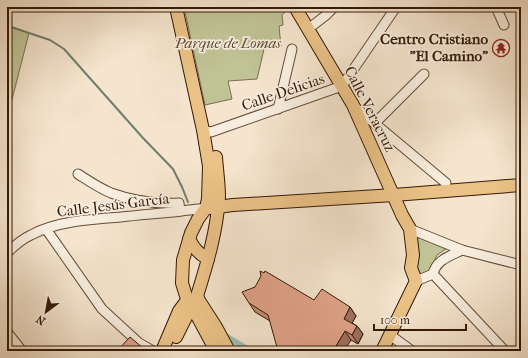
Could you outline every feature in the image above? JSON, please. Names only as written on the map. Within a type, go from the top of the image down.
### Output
[{"type":"main road","points":[[176,7],[207,131]]},
{"type":"main road","points":[[170,351],[194,299],[208,259],[216,224],[209,166],[207,131],[184,7]]},
{"type":"main road","name":"Calle Veracruz","points":[[295,7],[353,105],[402,215],[410,229]]},
{"type":"main road","points":[[392,191],[446,183],[521,177]]},
{"type":"main road","points":[[229,351],[216,327],[194,299],[186,296],[182,283],[183,260],[191,233],[198,219],[213,203],[392,191],[521,185]]},
{"type":"main road","points":[[382,351],[416,281],[412,268],[413,255],[410,229]]},
{"type":"main road","points":[[189,239],[201,256],[208,259]]},
{"type":"main road","points":[[162,351],[179,311],[194,299]]},
{"type":"main road","points":[[194,299],[216,351]]},
{"type":"street","points":[[308,29],[334,7]]},
{"type":"street","name":"Calle Delicias","points":[[207,131],[278,109],[342,86],[396,7]]},
{"type":"street","points":[[496,7],[504,25]]},
{"type":"street","points":[[278,109],[292,49]]},
{"type":"street","points":[[375,123],[424,74]]},
{"type":"street","points":[[353,105],[446,183]]},
{"type":"street","points":[[78,174],[111,193],[127,198],[144,202],[179,203],[180,211]]},
{"type":"street","name":"Calle Jesús García","points":[[7,253],[31,234],[62,224],[95,219],[180,211],[213,203]]},
{"type":"street","points":[[46,229],[102,310],[134,342],[152,351]]},
{"type":"street","points":[[410,229],[462,250],[521,265]]},
{"type":"street","points":[[416,281],[433,274],[440,261],[462,250]]},
{"type":"street","points":[[433,274],[506,351]]},
{"type":"street","points":[[7,332],[22,351]]},
{"type":"street","points":[[390,335],[412,351]]},
{"type":"green space","name":"Parque de Lomas","points":[[184,7],[290,7],[282,15],[283,25],[279,26],[281,47],[265,45],[257,79],[228,81],[232,99],[205,105]]},
{"type":"green space","points":[[7,25],[29,33],[7,119]]},
{"type":"green space","points":[[416,235],[446,249],[437,255],[430,270],[419,276],[417,267],[419,256]]},
{"type":"building","points":[[260,271],[264,273],[265,271],[314,300],[322,289],[350,307],[344,319],[357,326],[352,335],[345,331],[333,351],[278,351],[268,315],[249,303],[242,292],[255,287],[261,276]]},
{"type":"building","points":[[130,337],[143,348],[141,351],[118,350]]},
{"type":"waterway","points":[[7,25],[50,40],[64,49],[143,138],[173,169],[188,202]]},
{"type":"waterway","points":[[222,334],[251,351]]},
{"type":"place","name":"Centro Cristiano \"El Camino\"","points":[[501,48]]}]
